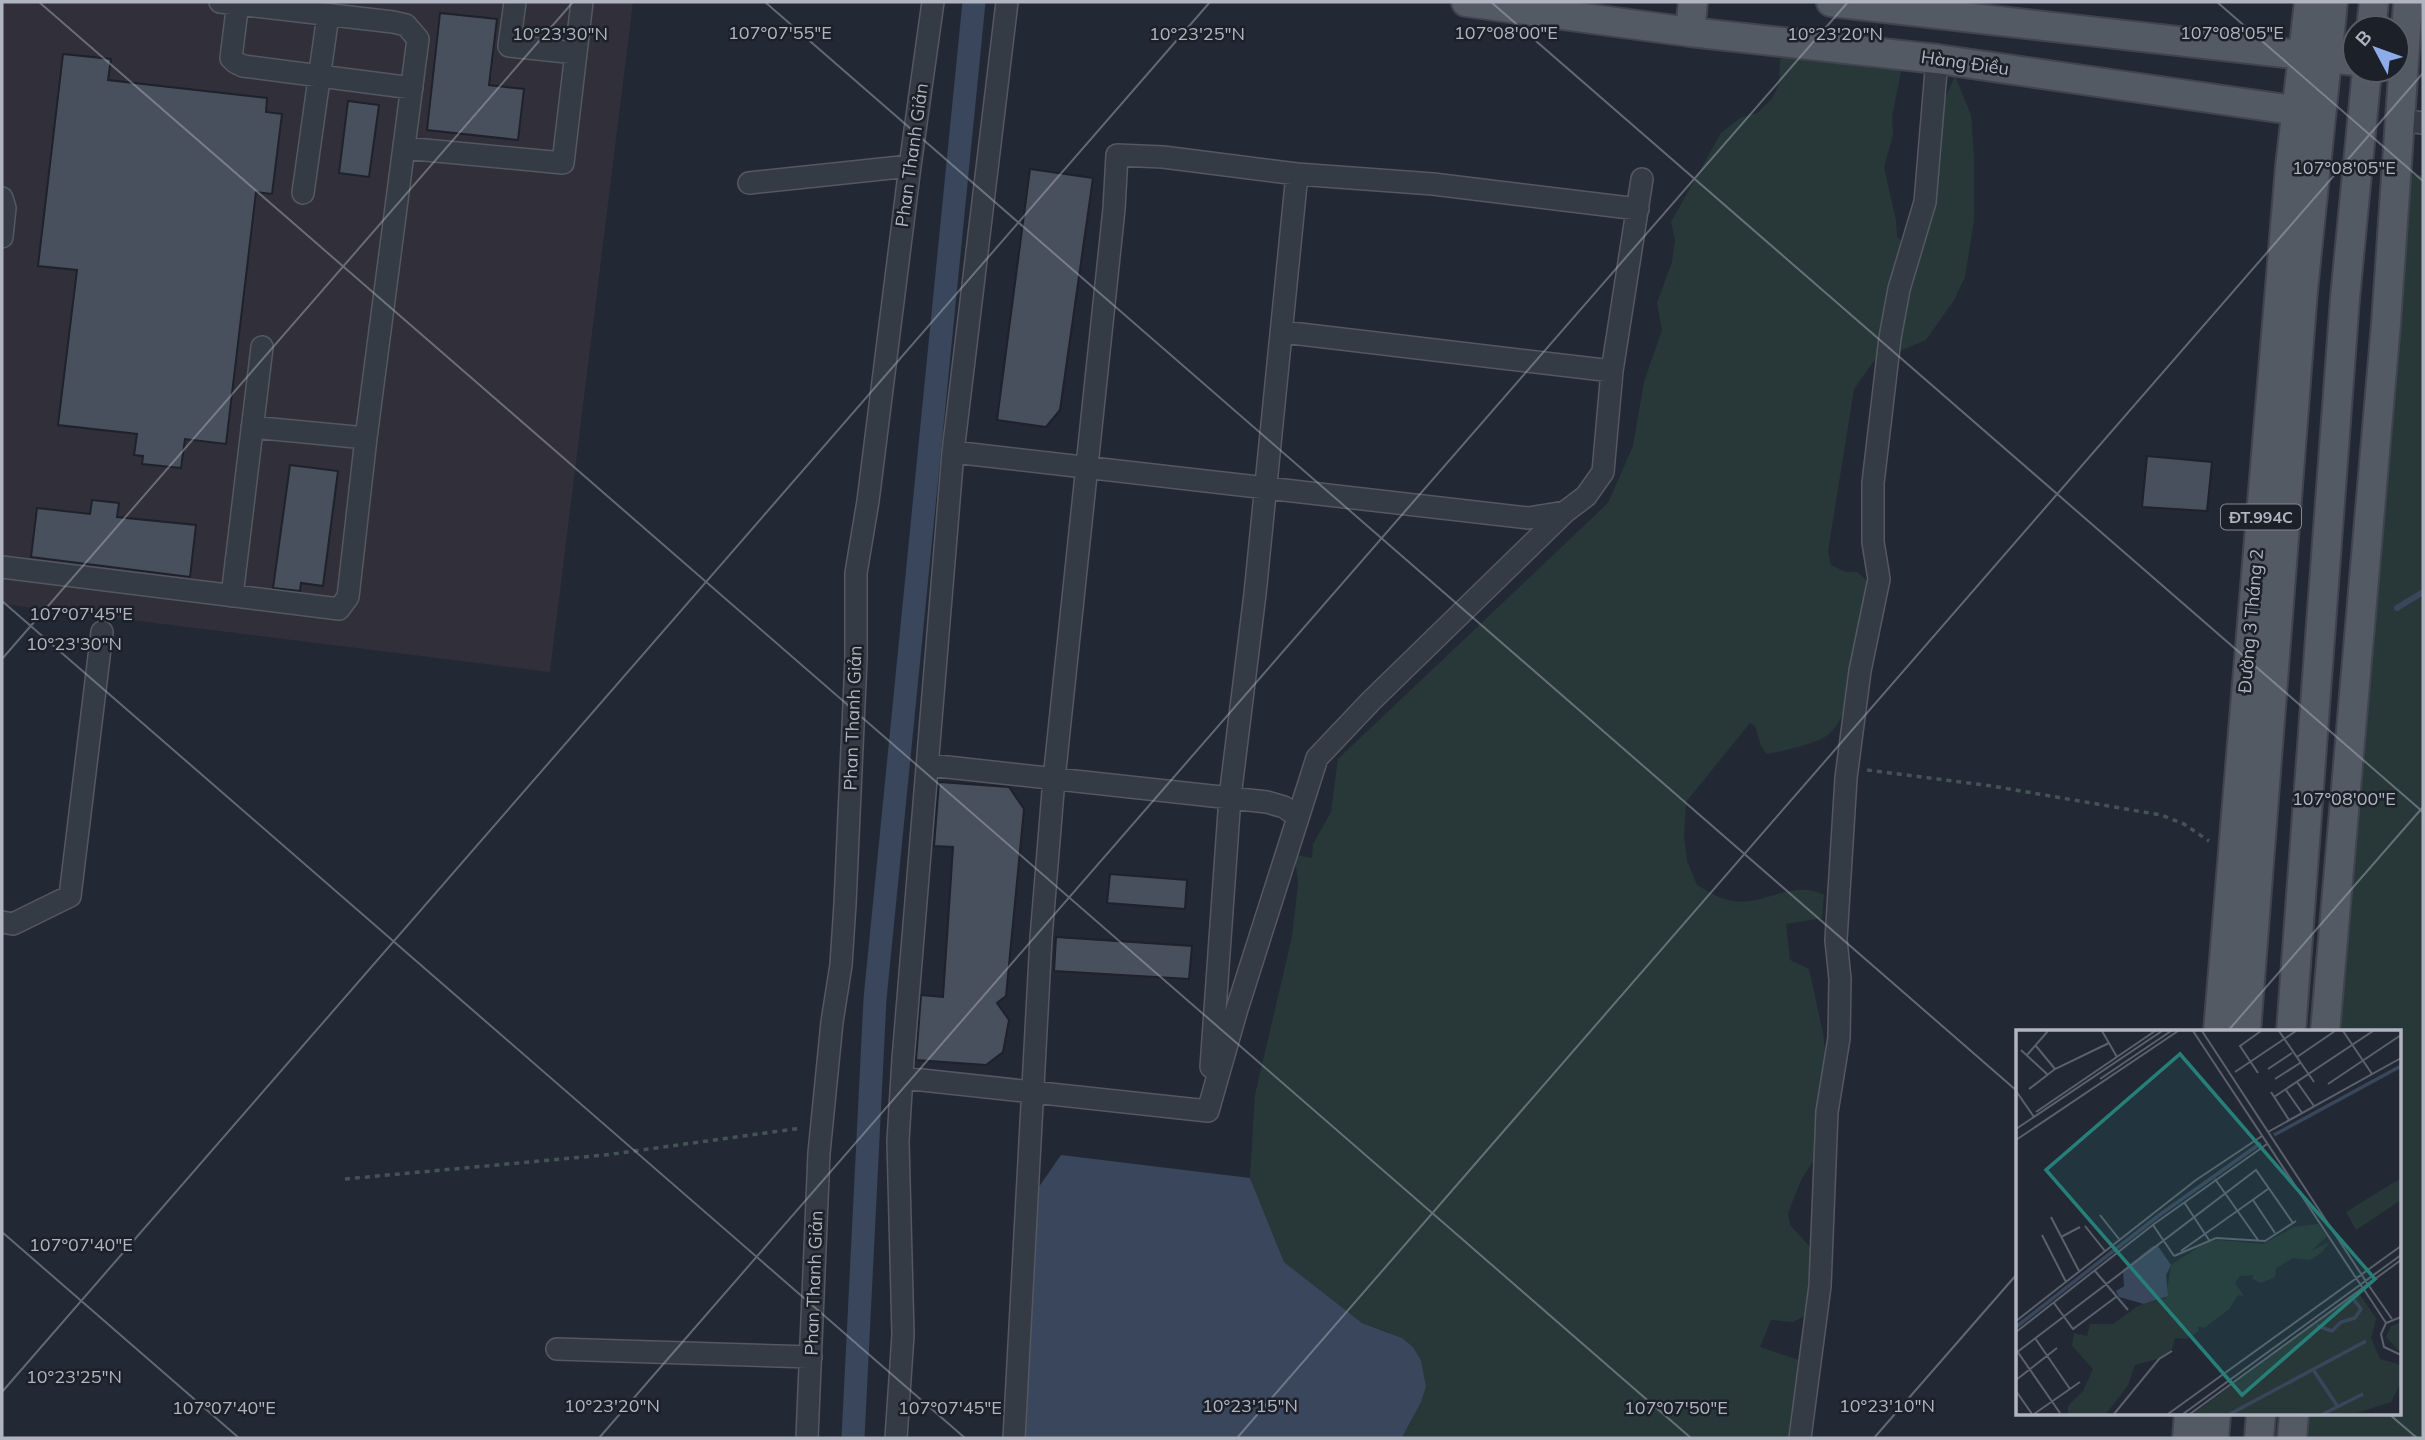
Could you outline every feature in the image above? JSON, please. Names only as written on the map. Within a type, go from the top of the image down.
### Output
[{"type":"main road","name":"Hàng Điều","points":[[1466,2],[1690,32],[1937,59],[2309,112],[2411,122]]},
{"type":"main road","points":[[1690,32],[1693,2]]},
{"type":"main road","points":[[1831,2],[2341,60]]},
{"type":"main road","name":"Đường 3 Tháng 2","points":[[2309,2],[2315,57]]},
{"type":"main road","name":"Đường 3 Tháng 2","points":[[2218,1030],[2232,858],[2315,57],[2333,2]]},
{"type":"main road","points":[[2291,1030],[2344,298],[2366,84]]},
{"type":"main road","points":[[2325,1030],[2386,324],[2411,122],[2409,84]]},
{"type":"main road","name":"Đường 3 Tháng 2","points":[[2246,1030],[2303,290],[2309,112]]},
{"type":"main road","points":[[2187,1438],[2189,1416]]},
{"type":"main road","points":[[2214,1438],[2216,1416]]},
{"type":"main road","points":[[2259,1438],[2261,1416]]},
{"type":"main road","points":[[2292,1438],[2294,1416]]},
{"type":"street","points":[[514,2],[509,46],[576,53]]},
{"type":"street","points":[[404,148],[564,163],[582,2]]},
{"type":"street","name":"Phan Thanh Giản","points":[[807,1438],[822,1125],[832,1022],[841,965],[856,659],[856,573],[869,501],[933,2]]},
{"type":"street","points":[[896,1438],[903,1335],[898,1141],[954,452],[1007,2]]},
{"type":"street","points":[[2,567],[339,609],[348,597],[366,438],[412,88],[418,39],[406,25],[232,3],[231,58],[243,66],[412,88]]},
{"type":"street","points":[[303,193],[328,15]]},
{"type":"street","points":[[1800,1438],[1821,1286],[1826,1112],[1839,1038],[1840,979],[1836,940],[1848,768],[1860,671],[1879,579],[1873,542],[1873,483],[1890,338],[1899,289],[1925,202],[1937,59]]},
{"type":"street","points":[[1014,1438],[1041,938],[1054,779],[1114,209],[1117,155],[1163,157],[1297,174],[1433,184],[1638,209]]},
{"type":"street","points":[[749,183],[910,166]]},
{"type":"street","points":[[1208,1111],[1230,797],[1255,594],[1297,174]]},
{"type":"street","points":[[1208,1111],[1317,758],[1371,701],[1565,512],[1586,496],[1603,472],[1612,370],[1642,179]]},
{"type":"street","points":[[2,198],[5,208],[2,237]]},
{"type":"street","points":[[1283,332],[1612,370]]},
{"type":"street","points":[[232,596],[262,347]]},
{"type":"street","points":[[253,426],[366,438]]},
{"type":"street","points":[[954,452],[1528,518],[1565,512]]},
{"type":"street","points":[[2,922],[13,924],[70,896],[102,632]]},
{"type":"street","points":[[929,765],[1267,802],[1284,807],[1297,816]]},
{"type":"street","points":[[903,1078],[1208,1111]]},
{"type":"street","points":[[557,1349],[811,1357]]},
{"type":"path","points":[[1848,768],[1992,786],[2161,815],[2198,833],[2232,858]]},
{"type":"path","points":[[345,1179],[605,1155],[822,1125]]},
{"type":"shaded area","points":[[2,2],[633,2],[550,672],[2,604]]},
{"type":"shaded area","points":[[1786,52],[1878,69],[1892,66],[1901,72],[1892,116],[1893,135],[1884,167],[1897,237],[1906,244],[1933,126],[1955,76],[1971,115],[1974,158],[1974,220],[1965,277],[1954,300],[1926,340],[1873,362],[1854,389],[1828,551],[1831,565],[1846,572],[1857,572],[1872,585],[1858,664],[1847,706],[1839,722],[1824,738],[1767,754],[1761,746],[1755,726],[1750,723],[1686,802],[1684,836],[1687,861],[1697,885],[1718,897],[1743,902],[1790,891],[1813,891],[1824,895],[1822,918],[1786,924],[1790,960],[1809,969],[1826,1059],[1824,1083],[1819,1098],[1825,1123],[1816,1157],[1801,1180],[1788,1213],[1790,1225],[1811,1248],[1806,1315],[1793,1322],[1771,1320],[1760,1347],[1799,1360],[1790,1438],[1402,1438],[1426,1386],[1421,1360],[1413,1347],[1385,1331],[1362,1323],[1284,1262],[1250,1178],[1255,1095],[1292,937],[1298,884],[1295,855],[1312,858],[1313,844],[1331,812],[1338,759],[1608,503],[1633,446],[1644,382],[1662,330],[1657,303],[1672,262],[1675,240],[1671,222],[1721,133],[1740,118],[1757,113],[1772,99],[1779,84],[1780,60]]},
{"type":"shaded area","points":[[2423,175],[2423,1438],[2307,1438],[2309,1416],[2400,1416],[2400,1030],[2340,1030],[2408,176]]},
{"type":"water","points":[[1061,1155],[1250,1178],[1284,1262],[1362,1323],[1402,1338],[1413,1347],[1421,1360],[1426,1386],[1421,1402],[1402,1438],[1021,1438],[1036,1191]]},
{"type":"building","points":[[440,13],[497,19],[489,85],[524,89],[518,140],[427,130]]},
{"type":"building","points":[[63,54],[111,59],[108,80],[267,98],[266,112],[282,114],[272,194],[256,192],[226,444],[185,439],[181,468],[142,464],[143,456],[134,455],[137,434],[58,425],[77,270],[38,266]]},
{"type":"building","points":[[348,101],[379,105],[369,177],[339,173]]},
{"type":"building","points":[[1030,169],[1093,178],[1060,410],[1046,427],[997,420]]},
{"type":"building","points":[[2147,456],[2212,462],[2207,511],[2142,507]]},
{"type":"building","points":[[290,465],[338,471],[323,586],[301,583],[300,591],[273,588]]},
{"type":"building","points":[[92,500],[119,503],[117,517],[196,525],[190,577],[31,557],[37,508],[90,514]]},
{"type":"building","points":[[939,782],[1009,787],[1024,809],[1006,996],[997,1003],[1009,1020],[1003,1052],[986,1065],[916,1060],[921,995],[943,997],[953,847],[934,846]]},
{"type":"building","points":[[1110,874],[1187,880],[1185,909],[1107,903]]},
{"type":"building","points":[[1056,937],[1192,946],[1189,979],[1054,971]]},
{"type":"waterway","points":[[853,1438],[875,999],[974,2]]},
{"type":"waterway","points":[[2397,608],[2423,592]]}]
